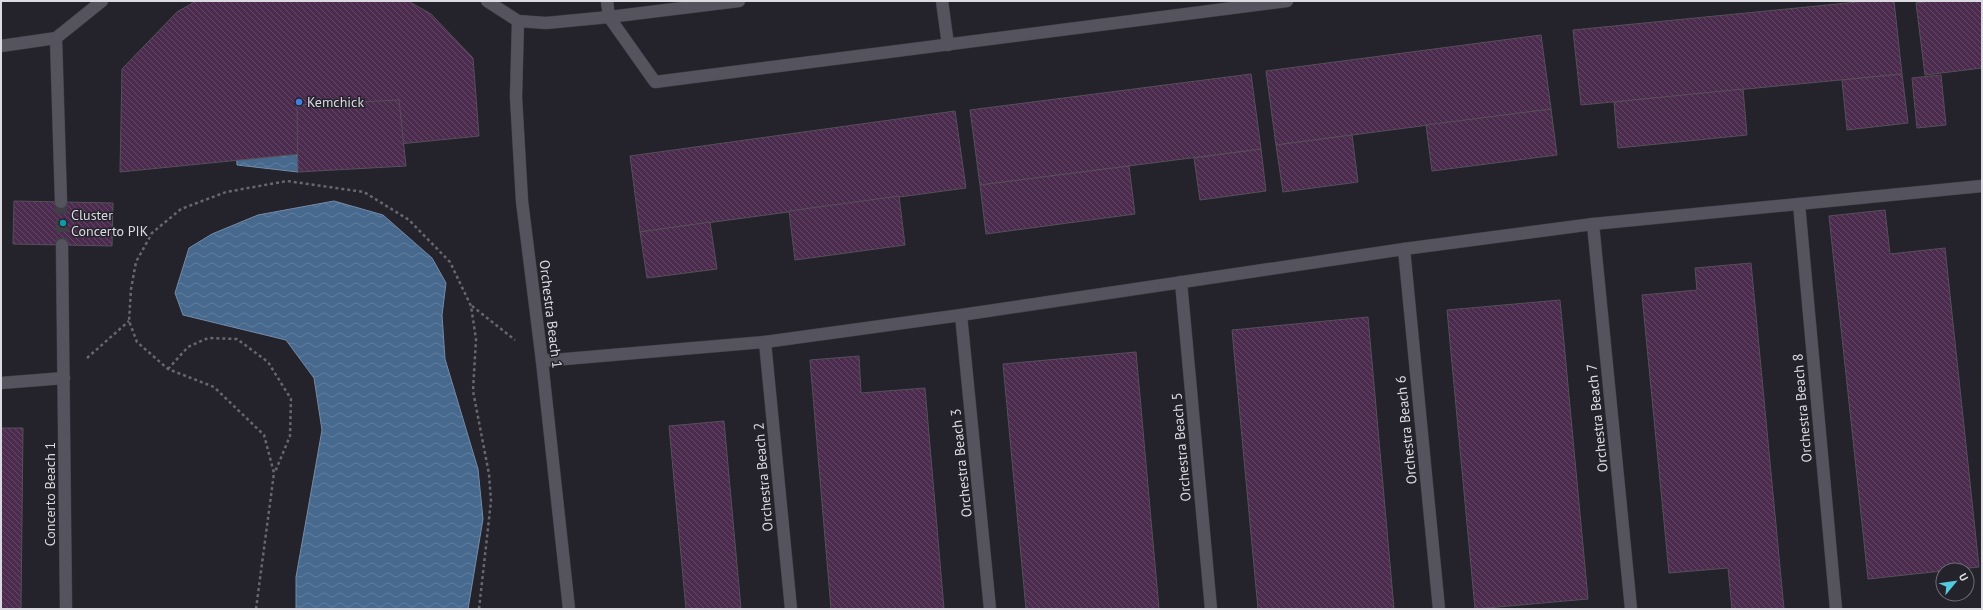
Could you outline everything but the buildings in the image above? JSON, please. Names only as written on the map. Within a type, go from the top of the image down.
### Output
[{"type":"street","points":[[1,46],[56,38],[102,1]]},
{"type":"street","points":[[487,1],[518,22],[546,23],[739,1]]},
{"type":"street","points":[[607,1],[609,17],[654,82],[948,45],[1243,4],[1287,1]]},
{"type":"street","points":[[942,1],[948,45]]},
{"type":"street","name":"Orchestra Beach 1","points":[[518,22],[516,97],[522,201],[542,361],[569,609]]},
{"type":"street","points":[[56,38],[61,202]]},
{"type":"street","points":[[542,361],[765,342],[961,315],[1404,249],[1593,224],[1982,186]]},
{"type":"street","name":"Orchestra Beach 8","points":[[1799,204],[1836,609]]},
{"type":"street","name":"Orchestra Beach 7","points":[[1593,224],[1631,609]]},
{"type":"street","name":"Concerto Beach 1","points":[[62,245],[66,609]]},
{"type":"street","name":"Orchestra Beach 6","points":[[1404,249],[1438,609]]},
{"type":"street","name":"Orchestra Beach 5","points":[[1181,282],[1211,609]]},
{"type":"street","name":"Orchestra Beach 3","points":[[961,315],[990,609]]},
{"type":"street","name":"Orchestra Beach 2","points":[[765,342],[791,609]]},
{"type":"street","points":[[1,384],[64,378]]},
{"type":"path","points":[[274,473],[264,435],[214,387],[168,369],[137,342],[129,321],[130,289],[136,262],[152,233],[181,209],[226,192],[287,181],[364,192],[410,220],[450,262],[471,306],[476,339],[473,391],[489,474],[491,501],[479,609]]},
{"type":"path","points":[[471,306],[542,361]]},
{"type":"path","points":[[64,378],[129,321]]},
{"type":"path","points":[[168,369],[188,346],[208,338],[237,339],[268,362],[291,399],[290,436],[274,473],[256,609]]},
{"type":"water","points":[[297,105],[298,172],[237,165],[234,111]]},
{"type":"water","points":[[334,201],[383,215],[432,258],[446,283],[442,315],[445,359],[478,469],[483,519],[468,609],[296,609],[296,577],[322,430],[314,378],[286,340],[183,315],[175,293],[189,248],[212,234],[258,215]]},
{"type":"tunnel","points":[[61,202],[62,245]]},
{"type":"place","name":"Kemchick","points":[[299,102]]},
{"type":"place","name":"Cluster Concerto PIK","points":[[63,223]]}]
